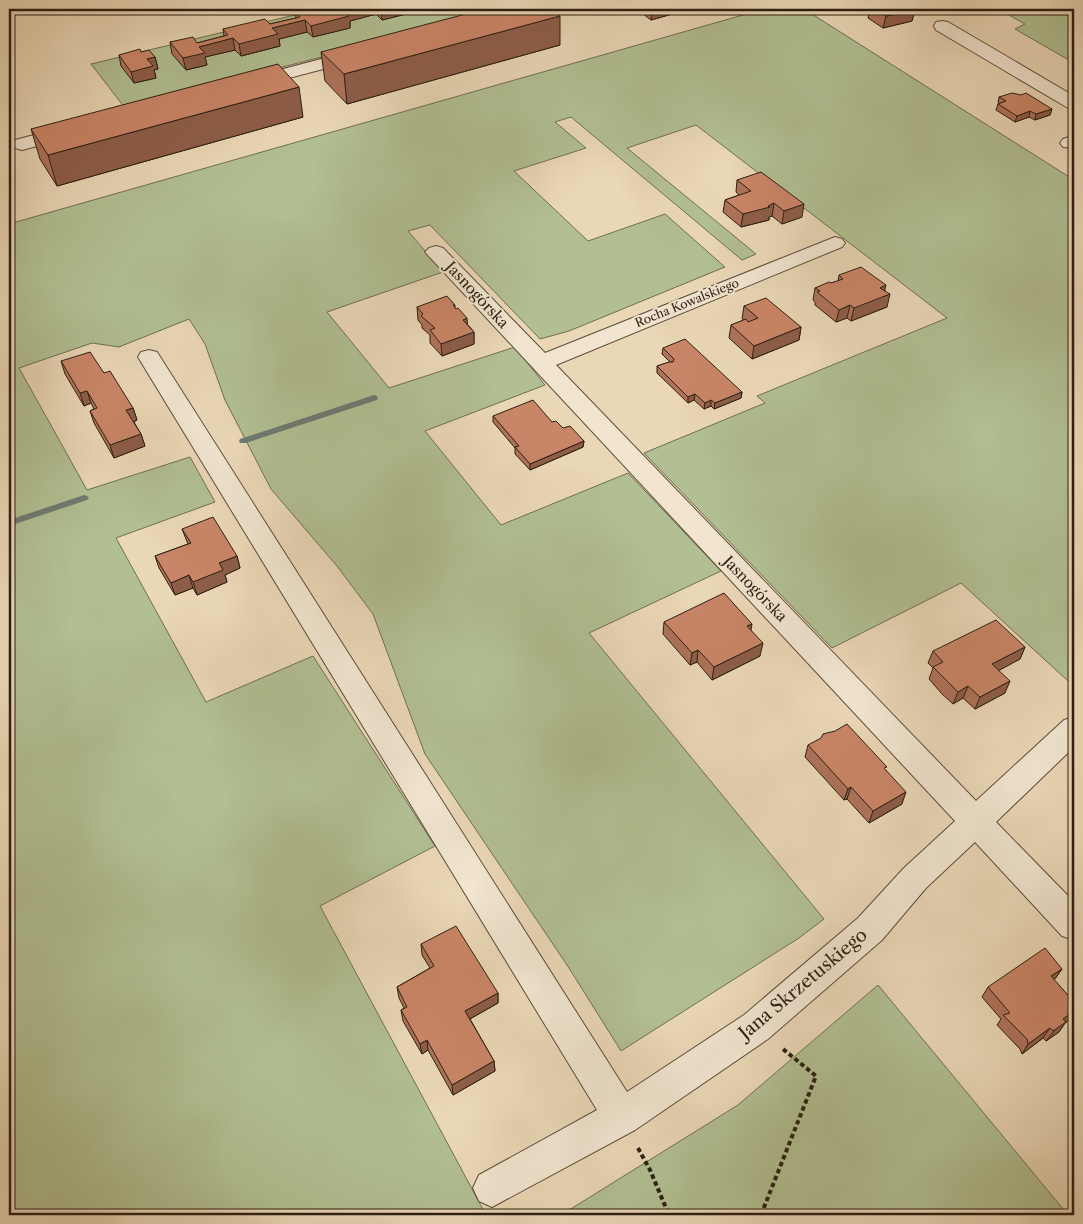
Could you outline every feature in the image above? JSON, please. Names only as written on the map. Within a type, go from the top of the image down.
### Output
[{"type":"street","points":[[942,26],[1074,104]]},
{"type":"street","points":[[232,88],[374,50]]},
{"type":"street","points":[[22,144],[89,126]]},
{"type":"street","name":"Rocha Kowalskiego","points":[[540,363],[835,243]]},
{"type":"street","name":"Jasnogórska","points":[[436,252],[1074,926]]},
{"type":"street","points":[[149,356],[622,1117]]},
{"type":"street","name":"Jana Skrzetuskiego","points":[[492,1188],[622,1117],[756,1027],[870,930],[916,878],[1074,729]]},
{"type":"path","points":[[756,1027],[816,1076],[761,1215]]},
{"type":"path","points":[[622,1117],[650,1170],[669,1215]]},
{"type":"green space","points":[[310,9],[506,9],[125,108],[91,64],[311,11]]},
{"type":"green space","points":[[764,9],[804,9],[1074,180],[1074,675],[1068,681],[961,583],[832,648],[644,453],[765,403],[757,396],[947,318],[696,125],[627,148],[756,254],[742,260],[571,117],[555,122],[586,148],[514,171],[588,241],[665,214],[725,267],[569,331],[540,339],[430,225],[408,231],[443,272],[327,312],[389,388],[515,347],[545,385],[425,431],[501,525],[628,473],[721,571],[589,633],[824,919],[799,938],[621,1051],[569,968],[425,754],[373,614],[337,566],[271,489],[225,400],[205,344],[189,319],[119,347],[92,343],[19,368],[87,490],[190,457],[215,502],[116,538],[206,702],[313,656],[435,846],[320,906],[486,1215],[9,1215],[9,224]]},
{"type":"green space","points":[[998,9],[1074,9],[1074,63],[1015,29],[1025,24]]},
{"type":"green space","points":[[878,985],[1068,1215],[561,1215],[738,1105]]},
{"type":"building","points":[[304,9],[351,9],[343,11],[349,16],[311,26],[305,20],[272,28],[278,34],[239,44],[233,38],[199,47],[205,53],[183,58],[170,42],[193,37],[197,43],[228,35],[223,29],[265,19],[270,24],[300,17],[295,12]]},
{"type":"building","points":[[485,9],[551,9],[560,16],[344,74],[321,52]]},
{"type":"building","points":[[873,9],[913,9],[915,10],[886,16]]},
{"type":"building","points":[[140,49],[141,52],[149,50],[155,57],[147,59],[153,66],[131,72],[119,55]]},
{"type":"building","points":[[278,64],[299,87],[48,155],[31,129]]},
{"type":"building","points":[[1012,93],[1021,95],[1026,93],[1052,109],[1036,114],[1030,111],[1017,116],[998,104],[1006,101],[999,97]]},
{"type":"building","points":[[761,172],[804,204],[784,211],[774,203],[768,206],[770,207],[743,214],[725,200],[751,191],[737,180]]},
{"type":"building","points":[[861,267],[886,285],[880,288],[890,294],[854,308],[850,305],[839,310],[817,292],[820,291],[815,288],[843,279],[839,275]]},
{"type":"building","points":[[447,296],[456,309],[458,308],[467,318],[463,320],[474,332],[441,344],[430,330],[435,328],[421,316],[423,314],[417,307]]},
{"type":"building","points":[[766,298],[801,327],[754,346],[731,325],[746,319],[748,322],[758,318],[744,306]]},
{"type":"building","points":[[685,339],[742,392],[715,403],[711,400],[705,403],[695,394],[688,397],[657,366],[673,362],[674,359],[663,348]]},
{"type":"building","points":[[90,352],[104,373],[110,371],[133,408],[126,410],[141,434],[110,445],[90,411],[97,408],[87,391],[80,393],[61,361]]},
{"type":"building","points":[[533,400],[552,422],[556,421],[563,428],[570,426],[584,441],[530,464],[515,447],[519,446],[493,416]]},
{"type":"building","points":[[213,517],[237,556],[219,563],[223,570],[193,582],[189,575],[171,583],[155,556],[191,543],[182,529]]},
{"type":"building","points":[[724,593],[752,624],[747,626],[763,643],[714,667],[698,650],[692,653],[664,622]]},
{"type":"building","points":[[996,620],[1025,647],[992,664],[1010,681],[980,697],[968,686],[958,692],[933,667],[943,662],[933,651]]},
{"type":"building","points":[[847,724],[887,767],[884,768],[906,792],[873,811],[851,787],[848,789],[808,745],[821,738],[823,734],[835,731]]},
{"type":"building","points":[[456,926],[498,993],[465,1011],[494,1061],[452,1085],[427,1040],[420,1044],[401,1010],[407,1007],[397,987],[434,966],[421,944]]},
{"type":"building","points":[[1045,948],[1062,969],[1051,976],[1074,1002],[1074,1011],[1063,1019],[1066,1022],[1053,1031],[1050,1028],[1028,1044],[1027,1039],[1003,1015],[1010,1013],[988,987]]},
{"type":"waterway","points":[[243,441],[374,398]]},
{"type":"waterway","points":[[9,523],[84,498]]}]
